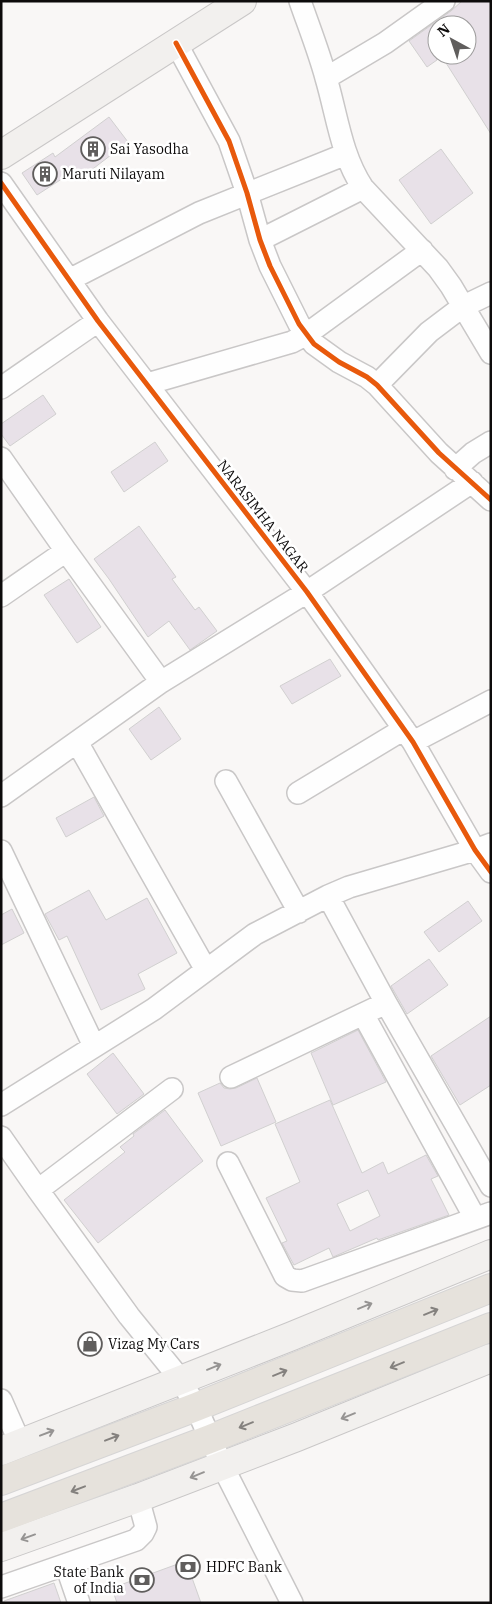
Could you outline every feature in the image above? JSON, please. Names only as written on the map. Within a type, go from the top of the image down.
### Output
[{"type":"main road","points":[[1,1481],[196,1407],[491,1288]]},
{"type":"main road","points":[[1,1518],[210,1439],[491,1327]]},
{"type":"street","points":[[1,154],[242,1]]},
{"type":"street","points":[[300,1],[326,78],[346,154],[354,174],[363,188],[422,250],[451,286],[491,353]]},
{"type":"street","points":[[326,78],[385,43],[444,1]]},
{"type":"street","points":[[176,43],[229,141],[247,193],[260,240],[270,266],[299,324],[314,344],[340,362],[368,377],[377,385],[455,468],[491,500]]},
{"type":"street","points":[[69,280],[199,212],[346,154]]},
{"type":"street","name":"NARASIMHA NAGAR","points":[[1,184],[98,321],[307,592],[409,736],[483,847],[491,872]]},
{"type":"street","points":[[260,240],[363,188]]},
{"type":"street","points":[[147,384],[292,342],[307,334],[422,250]]},
{"type":"street","points":[[377,385],[429,332],[462,307],[491,293]]},
{"type":"street","points":[[1,388],[98,321]]},
{"type":"street","points":[[455,468],[473,453],[491,442]]},
{"type":"street","points":[[1,458],[161,682]]},
{"type":"street","points":[[1,796],[161,682],[307,592],[472,482]]},
{"type":"street","points":[[1,596],[66,550]]},
{"type":"street","points":[[298,793],[409,736],[491,701]]},
{"type":"street","points":[[77,742],[206,970]]},
{"type":"street","points":[[226,781],[299,912]]},
{"type":"street","points":[[1,1105],[154,1009],[255,934],[349,887],[483,847]]},
{"type":"street","points":[[1,851],[94,1046]]},
{"type":"street","points":[[328,896],[386,1003],[491,1186]]},
{"type":"street","points":[[231,1077],[386,1003]]},
{"type":"street","points":[[228,1164],[285,1276],[292,1280],[302,1281],[483,1216],[364,1014]]},
{"type":"street","points":[[38,1190],[172,1089]]},
{"type":"street","points":[[1,1137],[129,1316],[181,1380],[292,1603]]},
{"type":"street","points":[[1,1400],[11,1447],[491,1254]]},
{"type":"street","points":[[1,1547],[138,1498],[491,1358]]},
{"type":"street","points":[[1,1587],[136,1540],[146,1527],[138,1498]]},
{"type":"street","points":[[66,1565],[79,1603]]},
{"type":"building","points":[[462,1],[491,1],[491,134],[447,65],[477,65],[477,15],[445,15]]},
{"type":"building","points":[[427,28],[427,65],[430,65],[427,67],[409,41]]},
{"type":"building","name":"Sai Yasodha","points":[[109,117],[128,142],[77,181],[71,173],[37,195],[22,173],[53,153],[55,157]]},
{"type":"building","points":[[441,149],[473,193],[431,224],[399,180]]},
{"type":"building","points":[[43,395],[56,414],[10,446],[1,434],[1,424]]},
{"type":"building","points":[[155,442],[168,461],[124,492],[111,472]]},
{"type":"building","points":[[139,526],[176,577],[172,579],[195,610],[199,607],[217,631],[190,650],[169,621],[148,637],[94,559]]},
{"type":"building","points":[[69,579],[101,627],[77,643],[44,595]]},
{"type":"building","points":[[330,659],[341,676],[292,704],[280,686]]},
{"type":"building","points":[[159,707],[181,739],[151,760],[129,729]]},
{"type":"building","points":[[94,797],[104,816],[66,837],[56,818]]},
{"type":"building","points":[[89,890],[106,920],[147,898],[177,953],[138,974],[145,989],[101,1010],[67,936],[59,940],[45,914]]},
{"type":"building","points":[[468,901],[482,921],[439,952],[424,932]]},
{"type":"building","points":[[12,909],[24,933],[1,945],[1,915]]},
{"type":"building","points":[[429,959],[448,985],[407,1014],[391,986]]},
{"type":"building","points":[[491,1016],[491,1085],[460,1105],[431,1056]]},
{"type":"building","points":[[358,1030],[386,1082],[333,1105],[311,1053]]},
{"type":"building","points":[[113,1053],[144,1094],[117,1114],[87,1074]]},
{"type":"building","points":[[257,1078],[276,1122],[221,1146],[198,1093],[220,1083],[224,1088],[236,1088]]},
{"type":"building","points":[[330,1100],[362,1173],[383,1162],[388,1174],[426,1155],[438,1176],[431,1179],[449,1215],[378,1240],[377,1238],[333,1257],[329,1248],[294,1265],[282,1243],[287,1241],[266,1198],[300,1182],[275,1124]],"holes":[[[368,1190],[380,1216],[350,1231],[337,1204]]]},
{"type":"building","points":[[165,1110],[203,1161],[98,1243],[64,1200],[125,1152],[120,1147],[134,1136],[133,1134]]},
{"type":"building","points":[[186,1561],[201,1603],[117,1603],[112,1588]]},
{"type":"building","points":[[54,1583],[61,1603],[4,1603],[4,1601]]},
{"type":"cycle path","points":[[176,43],[229,141],[247,193],[260,240],[270,266],[299,324],[314,344],[377,385],[439,453],[491,500]]},
{"type":"cycle path","points":[[1,183],[98,321],[307,592],[413,742],[475,850],[491,872]]},
{"type":"place","name":"Sai Yasodha","points":[[93,149]]},
{"type":"place","name":"Maruti Nilayam","points":[[45,174]]},
{"type":"place","name":"Vizag My Cars","points":[[90,1344]]},
{"type":"place","name":"HDFC Bank","points":[[188,1567]]},
{"type":"place","name":"State Bank of India","points":[[142,1580]]}]
